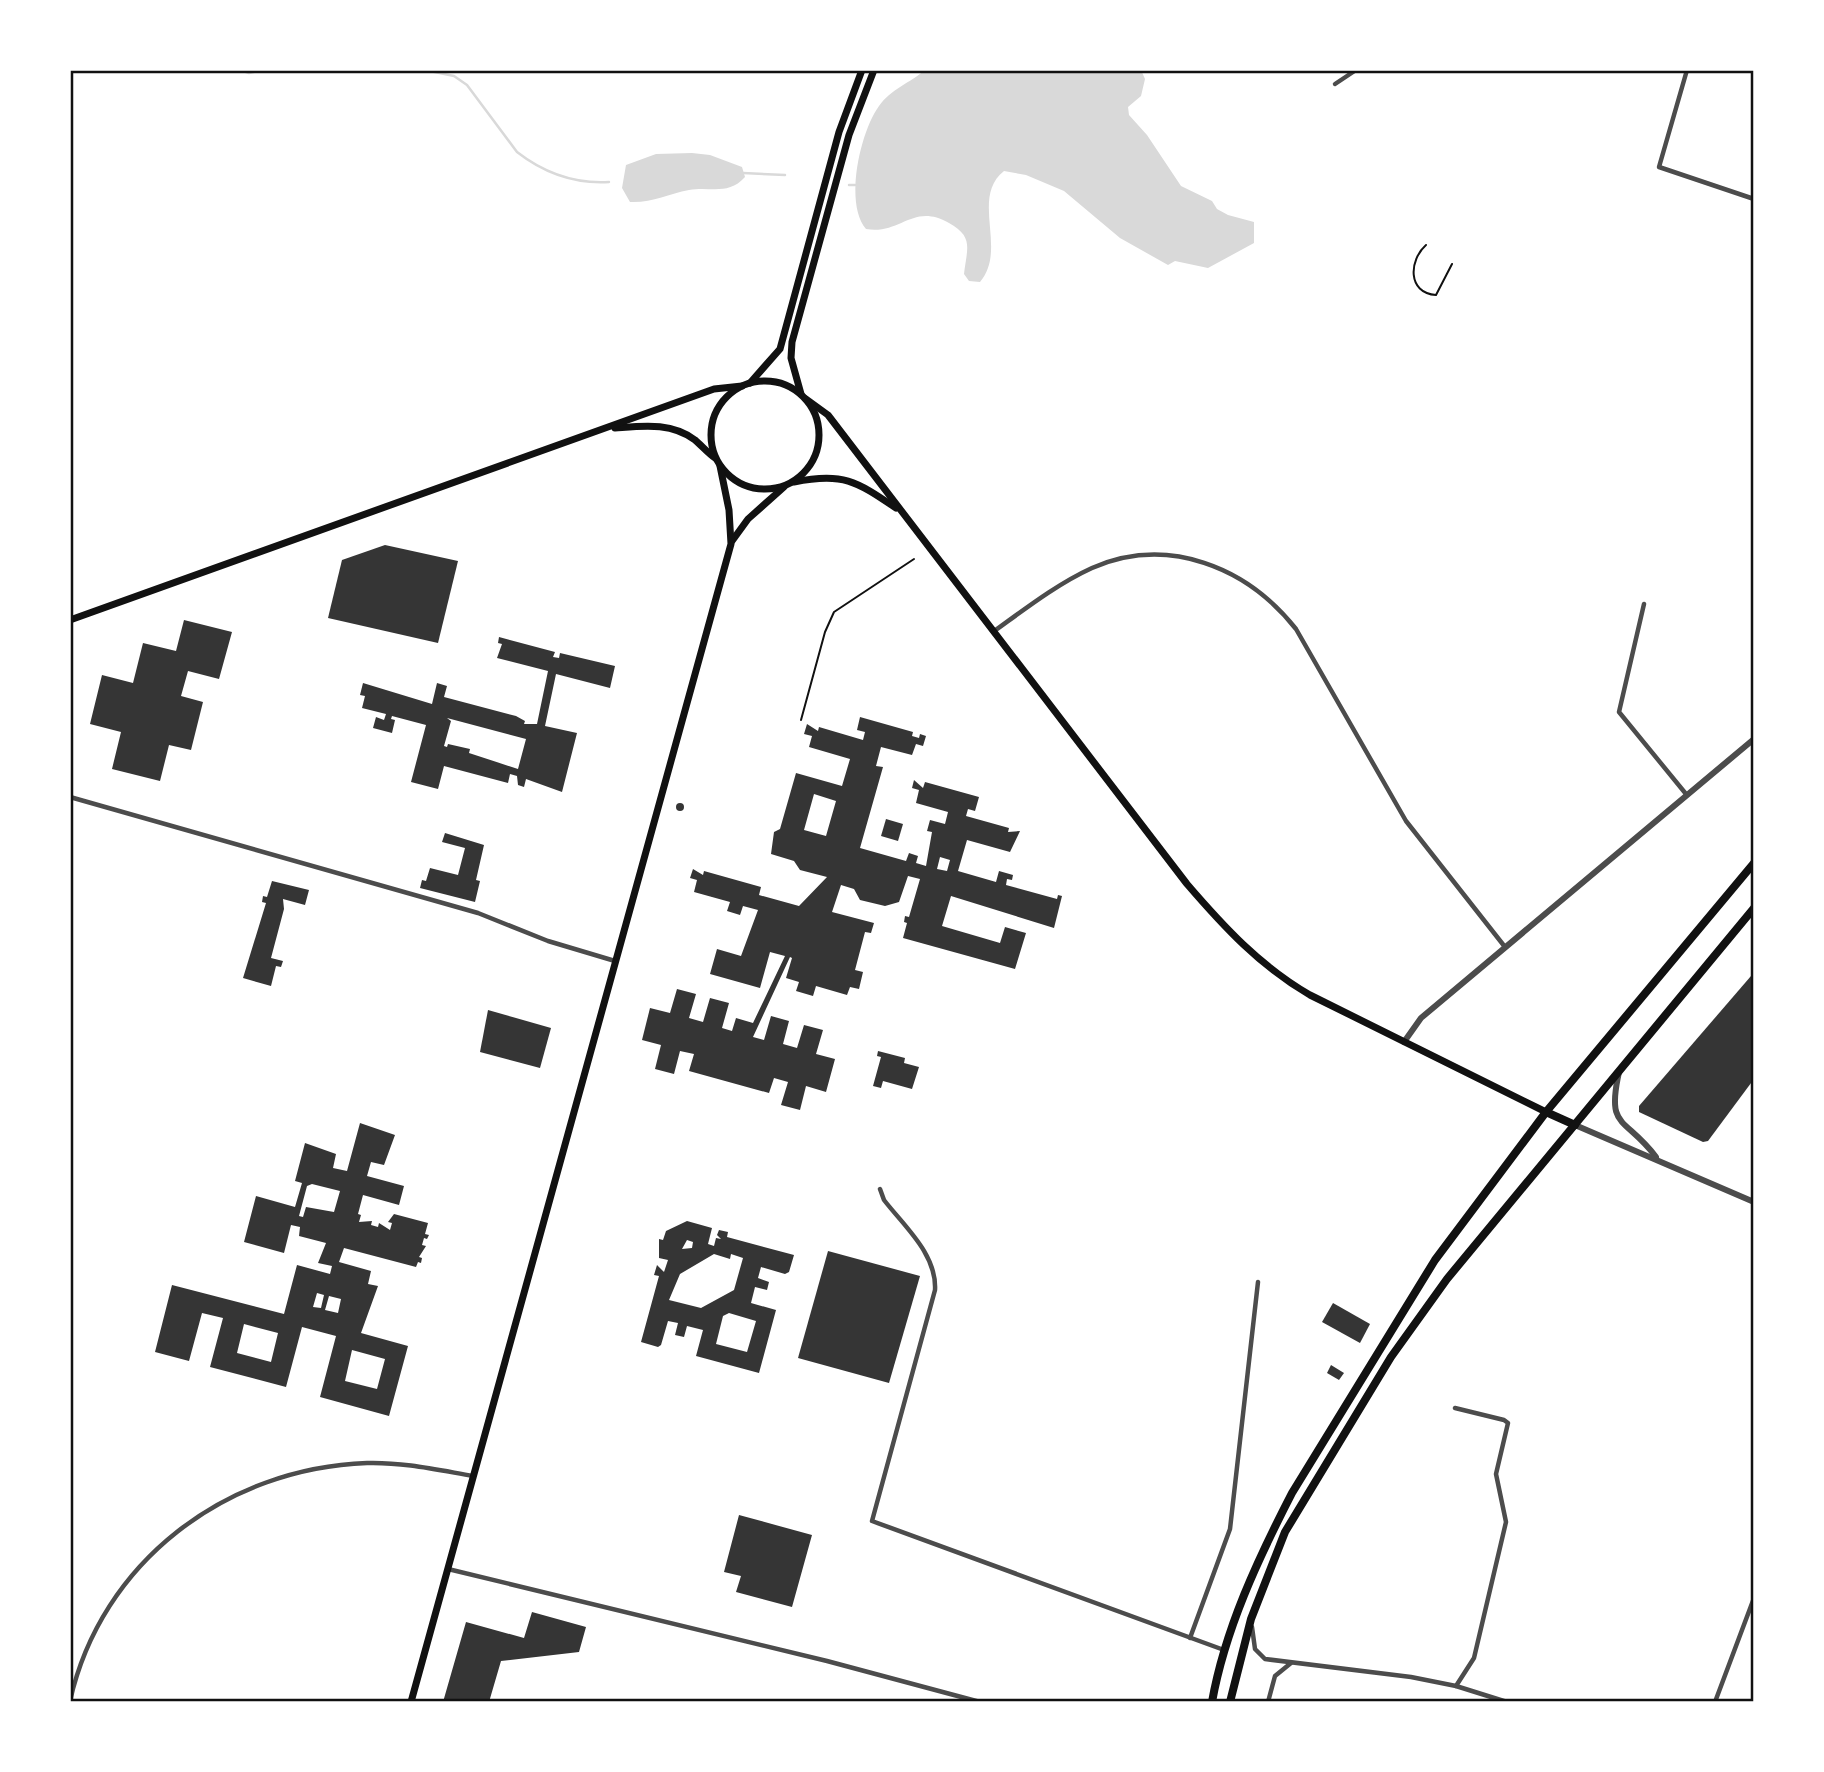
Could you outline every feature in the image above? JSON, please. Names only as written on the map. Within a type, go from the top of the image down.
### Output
[{"type":"highway","points":[[1212,1702],[1224,1650],[1261,1557],[1292,1493],[1435,1260],[1546,1112],[1754,863]]},
{"type":"highway","points":[[1230,1702],[1251,1619],[1285,1532],[1391,1357],[1447,1279],[1754,908]]},
{"type":"highway","points":[[1546,1112],[1576,1125]]},
{"type":"main road","points":[[731,544],[729,510],[710,434],[716,411],[723,400],[746,384],[780,349],[839,132],[862,70]]},
{"type":"main road","points":[[411,1702],[731,544],[748,519],[809,466],[818,444],[817,420],[803,397],[791,358],[792,342],[849,135],[874,70]]},
{"type":"main road","points":[[70,620],[714,389],[746,384],[782,384],[828,415],[1187,884],[1245,949],[1289,983],[1546,1112]]},
{"type":"main road","points":[[607,429],[653,426],[673,429],[695,440],[716,458]]},
{"type":"main road","points":[[720,466],[728,475],[748,487],[760,489],[819,477],[844,478],[863,486],[898,509]]},
{"type":"street","points":[[1335,84],[1356,70]]},
{"type":"street","points":[[1687,70],[1659,167],[1754,199]]},
{"type":"street","points":[[993,632],[1077,576],[1124,558],[1157,555],[1194,559],[1213,564],[1248,582],[1277,606],[1296,629],[1406,821],[1506,947]]},
{"type":"street","points":[[1644,604],[1619,712],[1686,794]]},
{"type":"street","points":[[1404,1042],[1421,1018],[1754,739]]},
{"type":"street","points":[[70,797],[86,804],[467,910],[548,941],[615,961]]},
{"type":"street","points":[[1619,1072],[1612,1104],[1614,1113],[1641,1137],[1658,1158]]},
{"type":"street","points":[[1576,1125],[1658,1158],[1754,1202]]},
{"type":"street","points":[[880,1189],[884,1200],[931,1261],[936,1277],[935,1290],[872,1521],[1224,1650]]},
{"type":"street","points":[[1190,1638],[1230,1529],[1258,1282]]},
{"type":"street","points":[[1455,1408],[1508,1423],[1496,1474],[1506,1522],[1474,1658],[1456,1686]]},
{"type":"street","points":[[70,1701],[72,1686],[88,1644],[127,1578],[173,1535],[224,1499],[290,1474],[342,1465],[398,1464],[474,1476]]},
{"type":"street","points":[[448,1569],[827,1661],[980,1702]]},
{"type":"street","points":[[1715,1702],[1754,1598]]},
{"type":"street","points":[[1251,1619],[1255,1648],[1265,1659],[1366,1669],[1456,1686],[1507,1702]]},
{"type":"street","points":[[1268,1702],[1275,1676],[1292,1663]]},
{"type":"path","points":[[1426,245],[1414,260],[1412,276],[1420,290],[1436,295],[1451,264]]},
{"type":"path","points":[[801,720],[825,632],[834,612],[914,559]]},
{"type":"shaded area","points":[[925,70],[1141,70],[1145,79],[1141,96],[1128,107],[1129,115],[1147,135],[1181,186],[1212,201],[1217,209],[1228,215],[1254,222],[1254,243],[1208,268],[1175,261],[1168,265],[1120,238],[1064,191],[1026,175],[1004,171],[994,182],[990,195],[991,255],[988,269],[980,282],[969,281],[964,274],[966,238],[957,228],[937,217],[916,217],[889,228],[866,229],[859,218],[855,186],[866,133],[884,100]]},
{"type":"shaded area","points":[[656,154],[710,155],[742,167],[745,177],[739,183],[725,188],[689,190],[653,200],[630,202],[622,188],[626,165]]},
{"type":"building","points":[[385,545],[458,561],[438,643],[328,618],[342,560]]},
{"type":"building","points":[[184,620],[232,632],[219,679],[188,671],[181,696],[203,702],[191,750],[169,745],[160,781],[112,769],[121,732],[90,724],[102,675],[133,683],[143,643],[176,651]]},
{"type":"building","points":[[499,637],[555,652],[553,657],[559,658],[560,653],[615,666],[610,688],[556,674],[545,726],[577,733],[562,792],[526,779],[524,787],[518,785],[517,776],[510,774],[508,783],[444,766],[438,789],[411,782],[426,725],[392,716],[391,719],[395,720],[392,733],[373,728],[376,717],[384,720],[386,714],[362,708],[365,696],[360,695],[363,683],[432,704],[437,683],[447,686],[444,697],[516,716],[525,721],[524,724],[537,724],[548,671],[497,658],[502,644],[498,643]],"holes":[[[447,718],[526,739],[518,769],[469,753],[470,749],[448,744],[447,747],[444,746],[451,721]]]},
{"type":"building","points":[[860,717],[913,732],[912,736],[926,736],[923,746],[916,744],[912,755],[881,747],[876,766],[883,767],[860,848],[906,861],[909,853],[918,856],[916,863],[926,866],[932,832],[927,831],[930,820],[945,824],[948,812],[916,803],[919,790],[912,788],[914,780],[923,788],[925,782],[979,797],[975,811],[968,809],[966,816],[1009,828],[1008,832],[1020,831],[1010,852],[967,840],[958,871],[996,882],[999,871],[1013,875],[1012,880],[1007,879],[1006,885],[1057,899],[1058,895],[1062,896],[1054,928],[951,896],[942,926],[1000,943],[1005,927],[1026,933],[1015,969],[903,938],[907,923],[904,922],[905,916],[909,917],[920,879],[908,876],[899,902],[885,906],[860,900],[854,889],[841,885],[832,912],[874,923],[871,933],[865,932],[855,970],[863,972],[859,989],[850,987],[847,995],[816,986],[813,996],[796,991],[799,982],[786,978],[792,958],[790,957],[753,1037],[764,1040],[771,1016],[789,1021],[783,1044],[797,1048],[804,1025],[823,1030],[816,1054],[835,1059],[826,1092],[806,1086],[800,1110],[781,1105],[788,1082],[774,1078],[769,1093],[689,1071],[694,1054],[680,1051],[674,1074],[655,1069],[661,1045],[642,1040],[650,1008],[670,1013],[677,989],[696,994],[689,1018],[703,1022],[710,998],[729,1003],[722,1028],[732,1031],[736,1018],[753,1023],[785,956],[770,952],[760,988],[710,974],[717,949],[741,956],[758,910],[743,906],[740,915],[727,911],[730,902],[694,892],[697,880],[690,878],[693,869],[703,875],[704,871],[761,887],[759,895],[799,906],[827,877],[800,870],[794,861],[771,854],[774,832],[780,829],[796,773],[842,786],[850,759],[809,747],[812,736],[804,734],[807,724],[818,731],[819,727],[863,740],[865,732],[857,730]],"holes":[[[814,794],[836,801],[826,836],[804,830]],[[940,857],[950,860],[947,871],[937,869]]]},
{"type":"building","points":[[680,803],[684,807],[680,811],[676,807]]},
{"type":"building","points":[[886,819],[903,824],[898,841],[881,836]]},
{"type":"building","points":[[445,833],[484,845],[476,880],[480,881],[475,902],[420,888],[422,880],[426,881],[430,868],[458,875],[465,848],[442,842]]},
{"type":"building","points":[[272,881],[309,890],[305,905],[283,899],[284,909],[271,958],[283,961],[281,967],[276,966],[271,986],[243,978],[266,903],[262,902],[263,896],[267,897]]},
{"type":"building","points":[[1751,976],[1754,976],[1754,1079],[1708,1141],[1703,1142],[1639,1112],[1639,1106]]},
{"type":"building","points":[[488,1010],[551,1028],[540,1068],[480,1052]]},
{"type":"building","points":[[878,1051],[905,1058],[904,1063],[919,1067],[912,1089],[883,1081],[881,1088],[873,1086],[881,1057],[877,1056]]},
{"type":"building","points":[[360,1123],[395,1135],[384,1165],[371,1162],[367,1176],[404,1186],[399,1205],[363,1195],[358,1214],[361,1215],[359,1222],[372,1221],[371,1225],[378,1227],[379,1223],[390,1230],[392,1223],[388,1222],[394,1214],[428,1223],[425,1234],[429,1235],[427,1239],[424,1238],[422,1245],[426,1246],[419,1257],[422,1258],[421,1263],[418,1262],[416,1267],[344,1248],[339,1262],[371,1271],[368,1284],[378,1286],[361,1333],[408,1346],[389,1416],[320,1397],[336,1336],[302,1327],[286,1387],[210,1367],[223,1318],[202,1313],[189,1361],[155,1352],[172,1285],[284,1314],[297,1265],[330,1274],[332,1266],[318,1263],[326,1243],[299,1236],[300,1227],[291,1225],[284,1253],[244,1242],[256,1196],[295,1207],[302,1183],[295,1181],[305,1143],[336,1154],[333,1168],[347,1171]],"holes":[[[312,1184],[340,1191],[334,1212],[306,1207],[303,1217],[299,1216],[307,1186]],[[317,1293],[324,1295],[321,1308],[313,1307]],[[329,1296],[341,1299],[338,1313],[325,1310]],[[244,1324],[278,1333],[271,1362],[237,1353]],[[352,1350],[385,1359],[377,1389],[345,1381]]]},
{"type":"building","points":[[687,1221],[712,1228],[708,1244],[714,1246],[716,1238],[721,1239],[717,1235],[719,1230],[728,1232],[727,1237],[794,1255],[789,1272],[785,1274],[761,1267],[758,1278],[769,1282],[767,1290],[755,1287],[751,1303],[776,1310],[759,1373],[696,1356],[703,1330],[687,1326],[684,1337],[675,1335],[678,1323],[668,1321],[658,1347],[641,1342],[659,1276],[654,1275],[657,1265],[664,1272],[668,1260],[659,1258],[659,1239],[663,1240],[666,1231]],"holes":[[[687,1240],[693,1242],[692,1248],[682,1249]],[[714,1254],[730,1259],[731,1254],[743,1258],[734,1290],[701,1308],[669,1300],[680,1274]],[[729,1313],[756,1321],[747,1352],[716,1344],[723,1316]]]},
{"type":"building","points":[[828,1251],[920,1276],[889,1383],[798,1358]]},
{"type":"building","points":[[1333,1303],[1370,1324],[1360,1343],[1322,1322]]},
{"type":"building","points":[[1331,1365],[1344,1373],[1339,1380],[1327,1373]]},
{"type":"building","points":[[739,1515],[812,1535],[792,1607],[736,1592],[741,1576],[724,1572]]},
{"type":"building","points":[[532,1612],[586,1627],[579,1652],[501,1661],[489,1702],[443,1702],[466,1622],[524,1638]]},
{"type":"waterway","points":[[240,70],[249,73],[262,70]]},
{"type":"waterway","points":[[425,70],[454,76],[467,85],[517,152],[538,166],[572,179],[609,182]]},
{"type":"waterway","points":[[743,173],[785,175]]},
{"type":"waterway","points":[[849,185],[855,185]]}]
